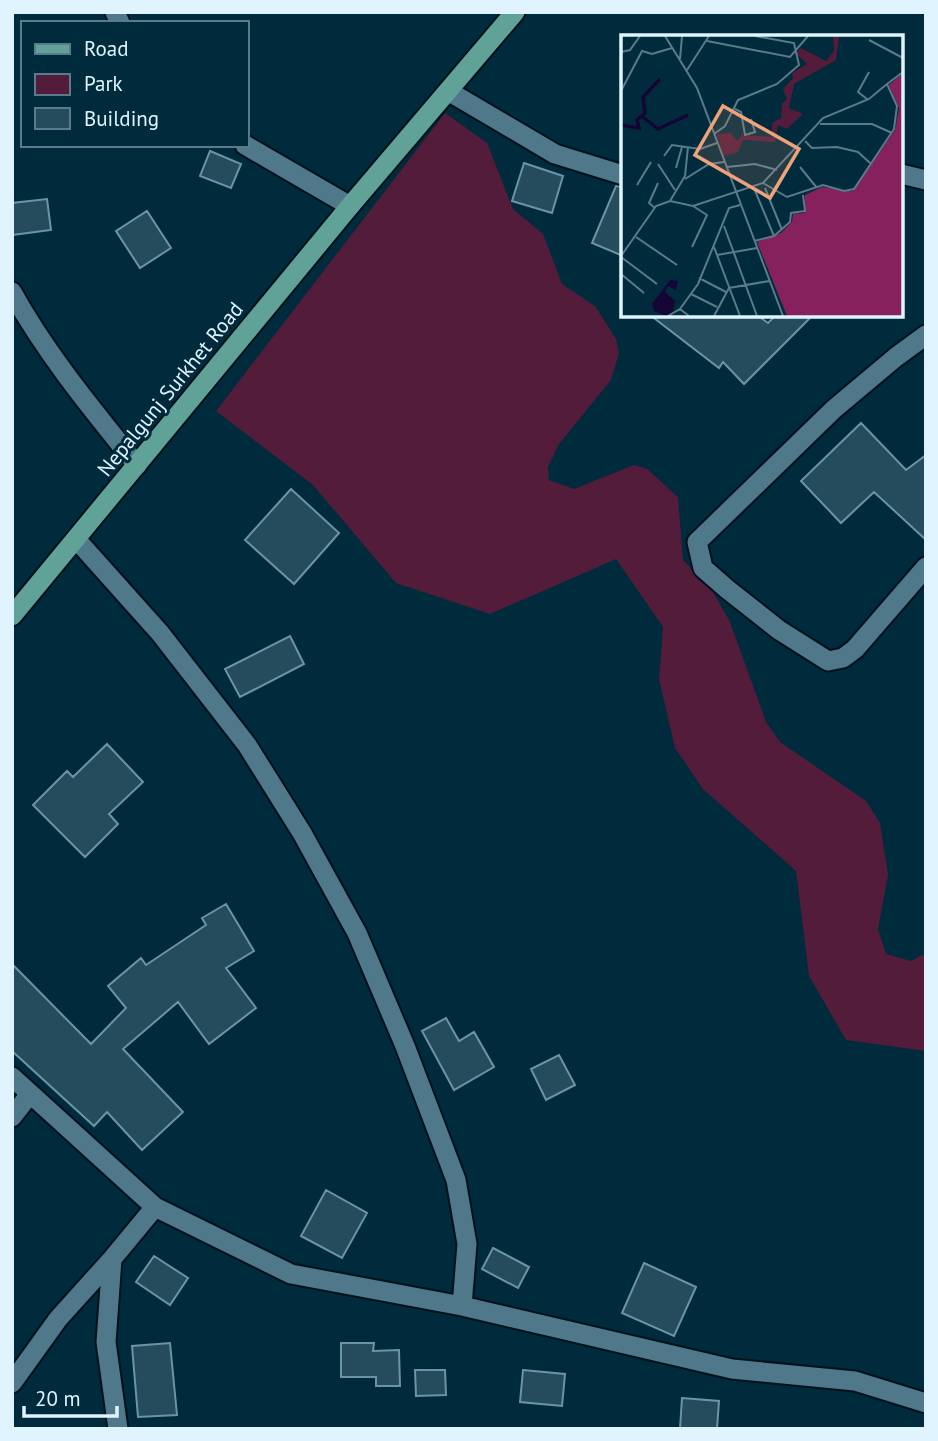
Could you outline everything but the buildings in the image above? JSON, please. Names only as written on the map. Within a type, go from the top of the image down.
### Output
[{"type":"main road","name":"Nepalgunj Surkhet Road","points":[[12,616],[364,190],[515,12]]},
{"type":"street","points":[[448,91],[555,153],[621,174]]},
{"type":"street","points":[[248,147],[351,206]]},
{"type":"street","points":[[903,174],[926,180]]},
{"type":"street","points":[[12,292],[34,331],[137,465]]},
{"type":"street","points":[[926,335],[834,410],[696,542],[703,568],[779,630],[828,661],[843,658],[855,649],[926,566]]},
{"type":"street","points":[[76,539],[160,633],[247,745],[302,833],[357,933],[405,1046],[456,1180],[467,1244],[463,1306]]},
{"type":"street","points":[[12,1077],[155,1208],[291,1274],[463,1306],[732,1369],[855,1381],[926,1403]]},
{"type":"street","points":[[12,1117],[30,1094]]},
{"type":"street","points":[[12,1383],[58,1319],[155,1208]]},
{"type":"street","points":[[112,1259],[107,1342],[118,1429]]},
{"type":"green space","points":[[445,113],[487,143],[513,209],[543,234],[562,284],[595,306],[616,339],[619,353],[611,380],[559,444],[548,467],[549,480],[574,489],[634,465],[647,469],[678,497],[683,560],[712,590],[730,622],[766,722],[780,742],[866,801],[880,823],[888,875],[878,929],[886,954],[911,961],[926,953],[926,1051],[846,1040],[809,976],[796,871],[703,789],[675,748],[659,679],[663,627],[616,559],[490,614],[396,583],[313,485],[216,411]]}]
